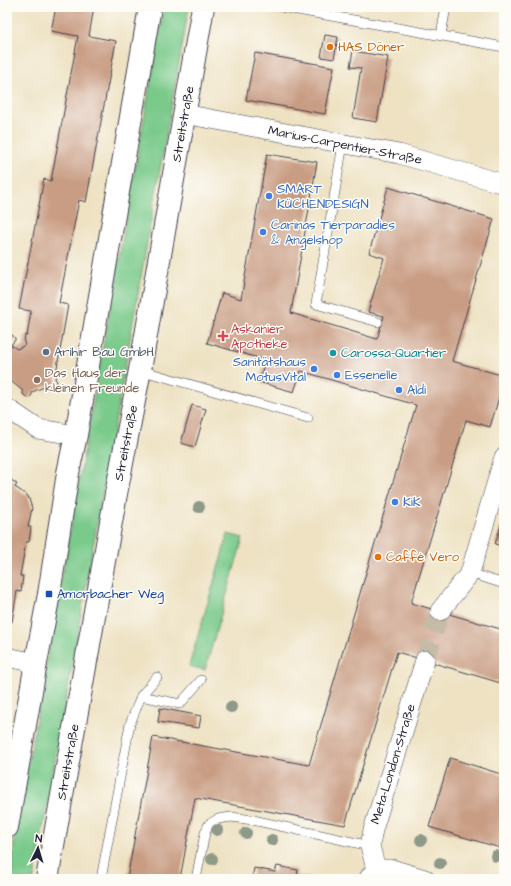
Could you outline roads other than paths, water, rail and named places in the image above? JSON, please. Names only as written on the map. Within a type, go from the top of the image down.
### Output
[{"type":"main road","points":[[7,827],[49,594],[68,473],[76,435],[150,7]]},
{"type":"main road","name":"Streitstraße","points":[[47,879],[116,494],[140,370],[203,7]]},
{"type":"street","name":"Marius-Carpentier-Straße","points":[[184,114],[399,154],[504,184]]},
{"type":"street","points":[[7,408],[38,429],[76,435]]},
{"type":"street","points":[[440,611],[470,573],[504,458]]},
{"type":"street","points":[[7,657],[36,663]]},
{"type":"street","name":"Meta-London-Straße","points":[[372,874],[370,846],[373,830],[425,660]]},
{"type":"street","points":[[372,874],[392,869],[425,879]]},
{"type":"lane","points":[[281,7],[504,47]]},
{"type":"lane","points":[[441,35],[446,7]]},
{"type":"lane","points":[[343,144],[316,304],[378,322]]},
{"type":"lane","points":[[140,370],[308,418]]},
{"type":"lane","points":[[470,573],[504,584]]},
{"type":"lane","points":[[101,879],[130,724],[141,696],[156,677]]},
{"type":"lane","points":[[141,696],[180,704],[201,680]]},
{"type":"lane","points":[[196,879],[205,833],[209,824],[218,818],[231,817],[253,820],[370,846]]},
{"type":"tunnel","points":[[425,660],[440,611]]},
{"type":"place","name":"HAS Döner","points":[[330,47]]},
{"type":"place","name":"SMART KÜCHENDESIGN","points":[[269,196]]},
{"type":"place","name":"Carinas Tierparadies & Angelshop","points":[[263,232]]},
{"type":"place","name":"Askanier Apotheke","points":[[223,336]]},
{"type":"place","name":"Arihir Bau GmbH","points":[[46,352]]},
{"type":"place","name":"Carossa-Quartier","points":[[333,353]]},
{"type":"place","name":"Sanitätshaus MotusVital","points":[[314,369]]},
{"type":"place","name":"Essenelle","points":[[337,375]]},
{"type":"place","name":"Das Haus der kleinen Freunde","points":[[37,380]]},
{"type":"place","name":"Aldi","points":[[399,390]]},
{"type":"place","name":"KiK","points":[[395,502]]},
{"type":"place","name":"Caffè Vero","points":[[378,557]]},
{"type":"place","name":"Amorbacher Weg","points":[[49,594]]}]
